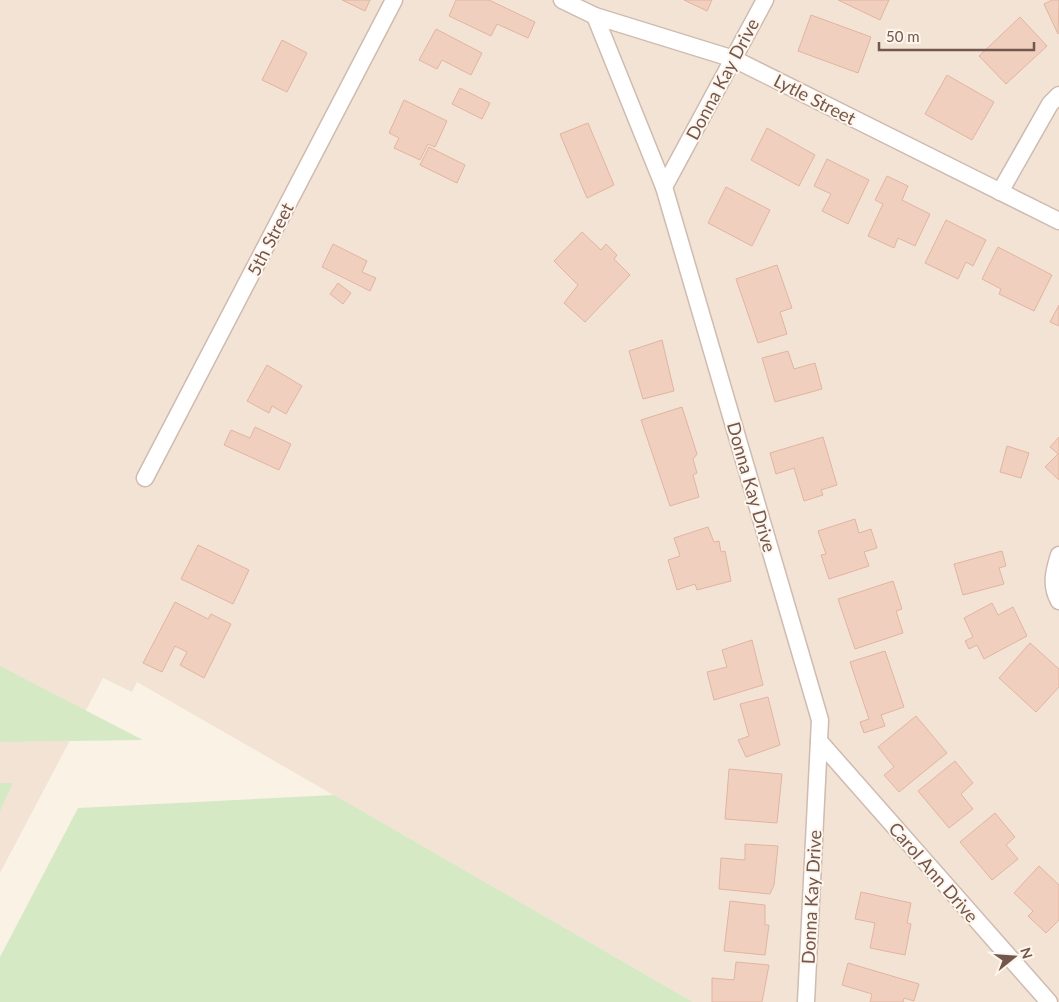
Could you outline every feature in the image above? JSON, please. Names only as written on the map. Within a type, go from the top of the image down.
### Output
[{"type":"street","name":"5th Street","points":[[145,478],[394,0]]},
{"type":"street","name":"Lytle Street","points":[[562,0],[595,16],[734,58],[1059,221]]},
{"type":"street","name":"Donna Kay Drive","points":[[765,0],[664,187],[820,720],[806,1002]]},
{"type":"street","points":[[595,16],[664,187]]},
{"type":"street","points":[[1000,192],[1050,104],[1059,95]]},
{"type":"street","points":[[1059,555],[1053,575],[1056,597],[1059,602]]},
{"type":"street","name":"Carol Ann Drive","points":[[819,741],[1049,1002]]},
{"type":"shaded area","points":[[0,0],[1059,0],[1059,1002],[693,1002],[137,682],[132,692],[103,678],[0,873]]},
{"type":"green space","points":[[0,666],[143,740],[0,742]]},
{"type":"green space","points":[[0,783],[13,783],[0,811]]},
{"type":"green space","points":[[334,795],[693,1002],[0,1002],[0,957],[78,808]]},
{"type":"building","points":[[342,0],[370,0],[365,11]]},
{"type":"building","points":[[456,0],[489,0],[535,22],[528,38],[497,24],[491,36],[449,16]]},
{"type":"building","points":[[684,0],[712,0],[707,11]]},
{"type":"building","points":[[838,0],[889,0],[880,20]]},
{"type":"building","points":[[1052,0],[1059,0],[1058,34],[1044,4]]},
{"type":"building","points":[[811,15],[871,37],[858,73],[798,51]]},
{"type":"building","points":[[1020,17],[1047,46],[1006,84],[979,56]]},
{"type":"building","points":[[436,29],[482,53],[471,75],[442,60],[437,69],[419,60]]},
{"type":"building","points":[[282,40],[307,53],[287,92],[262,80]]},
{"type":"building","points":[[947,75],[994,102],[972,140],[925,114]]},
{"type":"building","points":[[460,88],[490,103],[482,119],[452,104]]},
{"type":"building","points":[[404,100],[447,121],[435,147],[428,144],[420,160],[394,148],[399,138],[389,133]]},
{"type":"building","points":[[588,123],[614,185],[587,198],[560,134]]},
{"type":"building","points":[[767,128],[815,155],[799,186],[751,160]]},
{"type":"building","points":[[429,147],[465,165],[457,183],[420,165]]},
{"type":"building","points":[[827,159],[869,180],[848,224],[822,211],[831,194],[814,186]]},
{"type":"building","points":[[887,176],[908,186],[902,200],[930,214],[915,246],[898,238],[894,248],[868,236],[883,204],[875,200]]},
{"type":"building","points":[[726,187],[770,210],[752,246],[708,223]]},
{"type":"building","points":[[946,220],[986,240],[973,266],[966,262],[958,279],[925,263]]},
{"type":"building","points":[[582,232],[601,250],[606,244],[617,255],[614,259],[630,275],[585,322],[564,303],[578,285],[554,261]]},
{"type":"building","points":[[333,244],[367,261],[362,272],[376,278],[370,291],[322,267]]},
{"type":"building","points":[[998,247],[1052,275],[1034,311],[999,294],[1001,289],[982,279]]},
{"type":"building","points":[[777,265],[792,308],[780,312],[787,334],[758,343],[736,279]]},
{"type":"building","points":[[338,283],[351,293],[343,304],[330,294]]},
{"type":"building","points":[[1059,305],[1059,326],[1050,322]]},
{"type":"building","points":[[662,340],[674,391],[643,399],[629,351]]},
{"type":"building","points":[[788,351],[794,369],[815,363],[822,389],[775,402],[762,358]]},
{"type":"building","points":[[267,365],[302,386],[286,414],[272,406],[269,413],[247,401]]},
{"type":"building","points":[[682,407],[697,454],[693,459],[697,473],[693,475],[699,497],[670,506],[641,420]]},
{"type":"building","points":[[255,427],[291,444],[279,470],[224,445],[231,430],[250,438]]},
{"type":"building","points":[[823,437],[837,485],[821,490],[823,495],[804,501],[794,468],[776,474],[770,453]]},
{"type":"building","points":[[1059,437],[1059,480],[1045,467],[1058,454],[1050,447]]},
{"type":"building","points":[[1007,446],[1029,453],[1021,478],[1000,472]]},
{"type":"building","points":[[855,519],[859,533],[871,529],[877,548],[864,552],[869,566],[829,579],[821,555],[826,554],[818,531]]},
{"type":"building","points":[[708,527],[714,542],[719,541],[721,552],[725,551],[731,581],[697,590],[695,584],[677,590],[668,560],[680,556],[674,538]]},
{"type":"building","points":[[198,545],[249,570],[233,604],[181,579]]},
{"type":"building","points":[[1002,551],[1006,566],[999,568],[1004,584],[963,595],[954,564]]},
{"type":"building","points":[[893,581],[902,609],[896,611],[903,633],[855,649],[838,599]]},
{"type":"building","points":[[175,602],[208,619],[211,614],[231,624],[204,678],[180,665],[187,652],[175,646],[162,672],[143,663]]},
{"type":"building","points":[[992,603],[998,615],[1013,607],[1027,636],[984,659],[977,645],[969,649],[965,641],[973,637],[964,618]]},
{"type":"building","points":[[752,640],[763,685],[714,700],[707,672],[727,667],[722,650]]},
{"type":"building","points":[[1030,643],[1059,669],[1059,687],[1036,712],[999,678]]},
{"type":"building","points":[[885,651],[904,707],[881,715],[885,726],[864,733],[860,722],[869,719],[850,662]]},
{"type":"building","points":[[768,697],[780,745],[746,757],[738,740],[749,736],[740,704]]},
{"type":"building","points":[[916,716],[947,753],[899,792],[884,775],[894,767],[878,747]]},
{"type":"building","points":[[955,761],[973,783],[961,794],[973,809],[949,828],[918,791]]},
{"type":"building","points":[[729,769],[782,774],[777,823],[725,819]]},
{"type":"building","points":[[995,813],[1015,837],[1006,845],[1018,859],[992,880],[960,842]]},
{"type":"building","points":[[745,844],[778,846],[774,885],[770,894],[719,889],[721,858],[745,860]]},
{"type":"building","points":[[1039,866],[1059,885],[1059,920],[1046,933],[1028,916],[1033,911],[1014,893]]},
{"type":"building","points":[[861,892],[911,903],[907,923],[911,924],[905,955],[870,948],[875,923],[855,919]]},
{"type":"building","points":[[730,901],[765,905],[765,925],[769,925],[765,955],[724,951]]},
{"type":"building","points":[[736,962],[769,965],[762,1002],[712,1002],[712,978],[734,980]]},
{"type":"building","points":[[848,963],[919,984],[914,1001],[904,998],[903,1002],[870,1002],[872,994],[842,985]]}]
